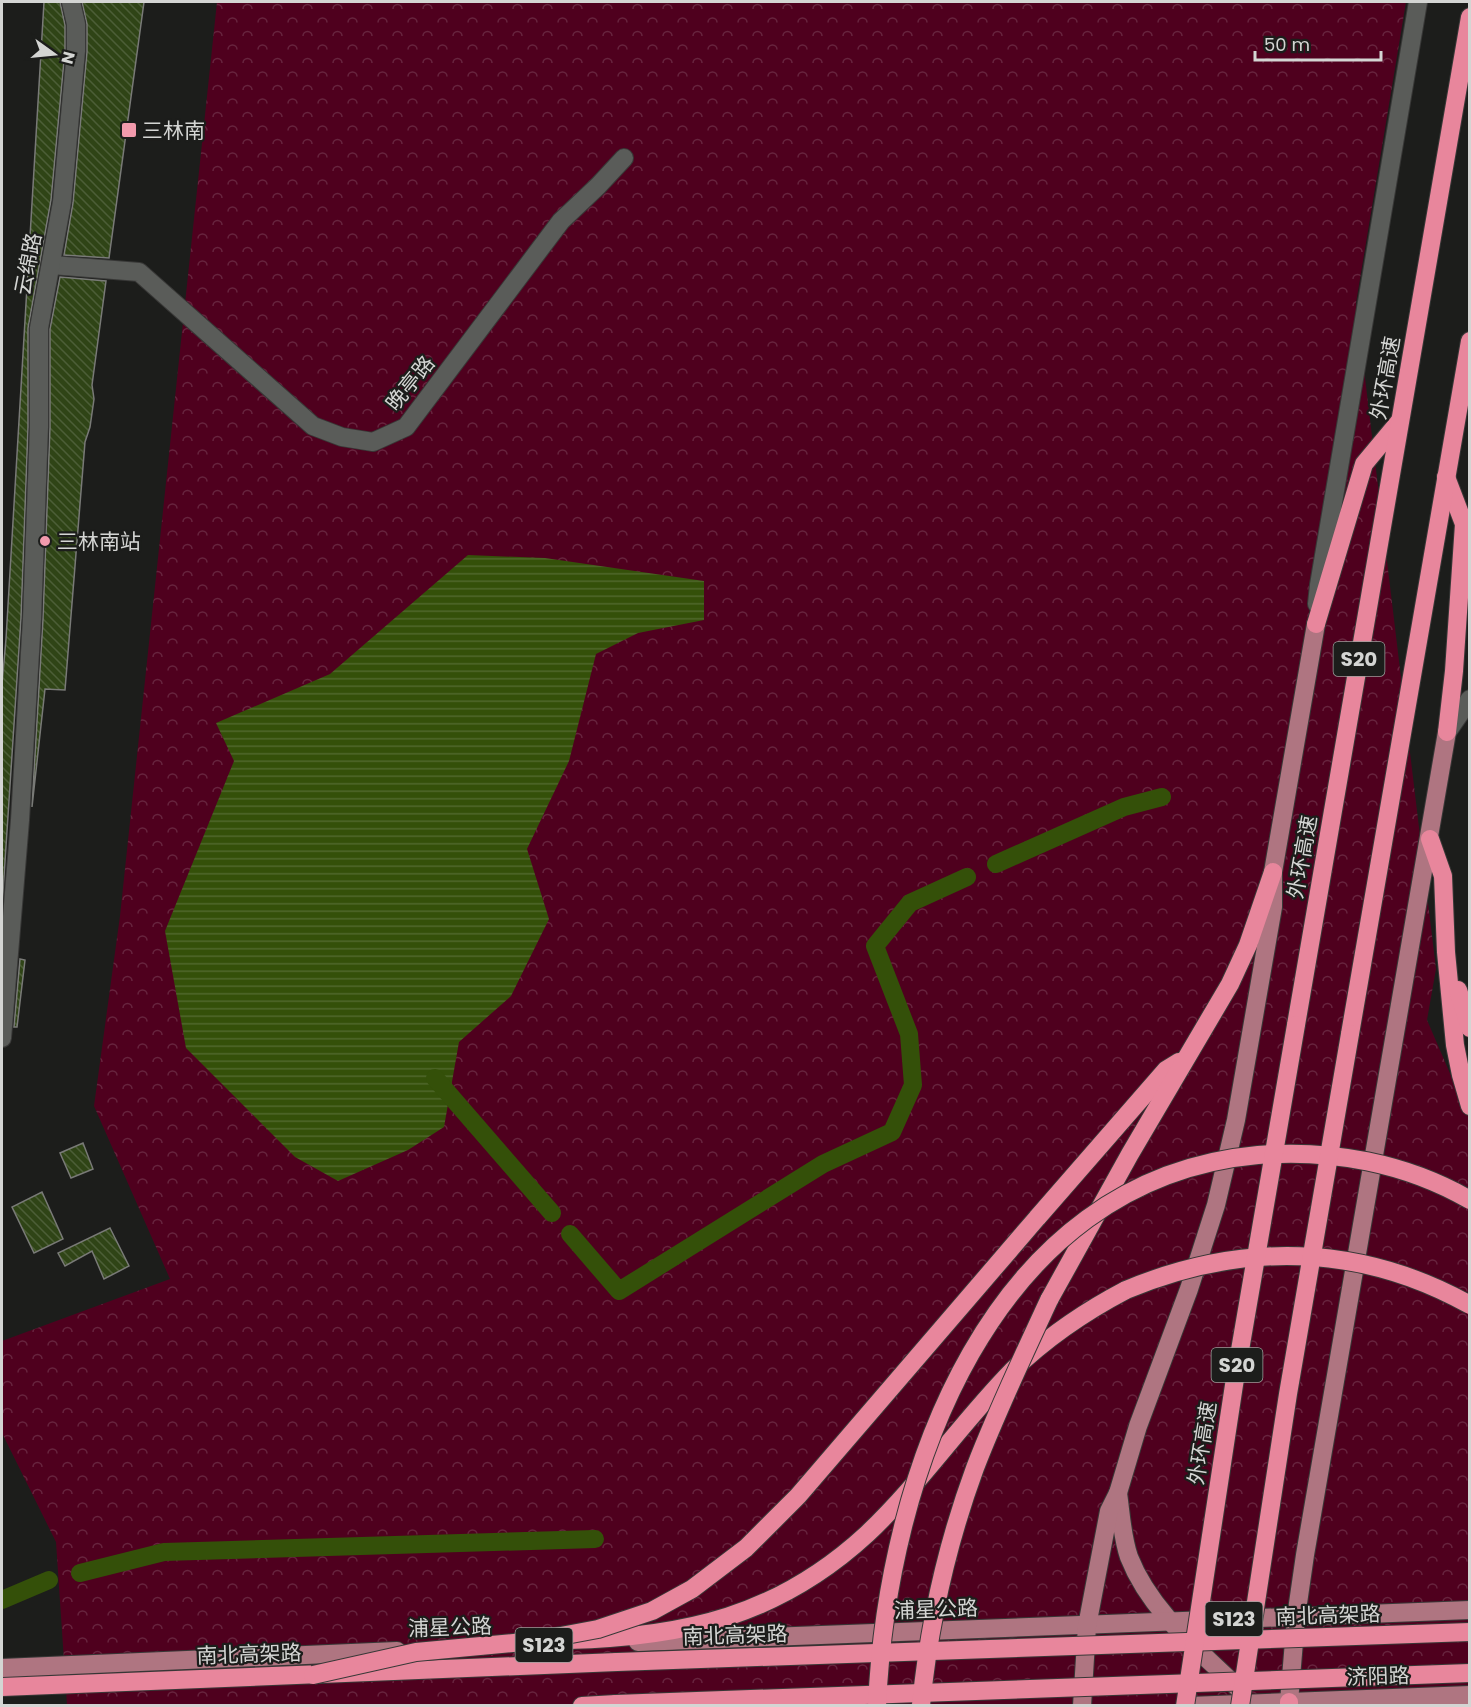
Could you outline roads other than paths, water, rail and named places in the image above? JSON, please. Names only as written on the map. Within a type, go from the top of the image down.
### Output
[{"type":"highway","name":"外环高速","points":[[1185,1706],[1234,1385],[1470,16]]},
{"type":"highway","name":"S20","points":[[1247,1704],[1288,1394],[1470,342]]},
{"type":"highway","points":[[1316,624],[1364,464],[1400,420]]},
{"type":"highway","points":[[1446,476],[1464,524],[1464,603],[1447,732]]},
{"type":"highway","points":[[1430,839],[1443,876],[1446,952],[1456,1052],[1470,1106]]},
{"type":"highway","points":[[921,1706],[938,1595],[961,1511],[996,1416],[1049,1300],[1234,974],[1248,945],[1273,873]]},
{"type":"highway","points":[[1446,952],[1470,1028]]},
{"type":"highway","points":[[534,1641],[598,1629],[652,1611],[692,1589],[746,1548],[798,1496],[1166,1070],[1188,1056]]},
{"type":"highway","points":[[877,1706],[881,1654],[896,1559],[910,1501],[931,1437],[960,1373],[995,1315],[1025,1275],[1062,1239],[1101,1209],[1144,1185],[1191,1168],[1246,1156],[1301,1153],[1355,1159],[1405,1171],[1470,1200]]},
{"type":"highway","points":[[313,1675],[416,1652],[534,1641],[611,1639],[681,1630],[739,1614],[794,1588],[828,1565],[867,1533],[897,1503],[995,1389],[1051,1336],[1098,1305],[1155,1278],[1184,1269],[1245,1257],[1306,1256],[1347,1261],[1397,1273],[1426,1283],[1470,1305]]},
{"type":"highway","name":"南北高架路","points":[[2,1687],[1470,1632]]},
{"type":"highway","points":[[582,1706],[1470,1673]]},
{"type":"main road","points":[[1082,1706],[1087,1626],[1108,1511],[1118,1493],[1138,1426],[1200,1258],[1219,1195],[1236,1120],[1273,907],[1273,873],[1316,624]]},
{"type":"main road","points":[[1190,1706],[1289,1704],[1296,1617],[1305,1555],[1447,732]]},
{"type":"main road","points":[[1118,1493],[1129,1556],[1148,1593],[1171,1622],[1247,1704]]},
{"type":"main road","points":[[1296,1617],[1470,1610]]},
{"type":"main road","name":"浦星公路","points":[[2,1668],[1296,1617]]},
{"type":"main road","name":"济阳路","points":[[1289,1704],[1470,1695]]},
{"type":"street","name":"云绵路","points":[[2,1038],[20,820],[32,631],[39,427],[39,328],[62,202],[76,51],[76,24],[71,2]]},
{"type":"street","points":[[1316,624],[1321,574],[1418,2]]},
{"type":"street","name":"晚亭路","points":[[52,265],[139,272],[313,426],[342,437],[373,442],[406,427],[561,221],[624,158]]},
{"type":"street","points":[[1447,732],[1470,699]]},
{"type":"waterway","points":[[996,864],[1124,807],[1162,797]]},
{"type":"waterway","points":[[570,1234],[619,1291],[823,1164],[892,1132],[913,1085],[909,1034],[875,946],[910,903],[967,877]]},
{"type":"waterway","points":[[435,1078],[552,1213]]},
{"type":"waterway","points":[[80,1573],[164,1552],[595,1539]]},
{"type":"waterway","points":[[2,1600],[49,1580]]},
{"type":"place","name":"三林南","points":[[129,130]]},
{"type":"place","name":"三林南站","points":[[45,541]]}]
